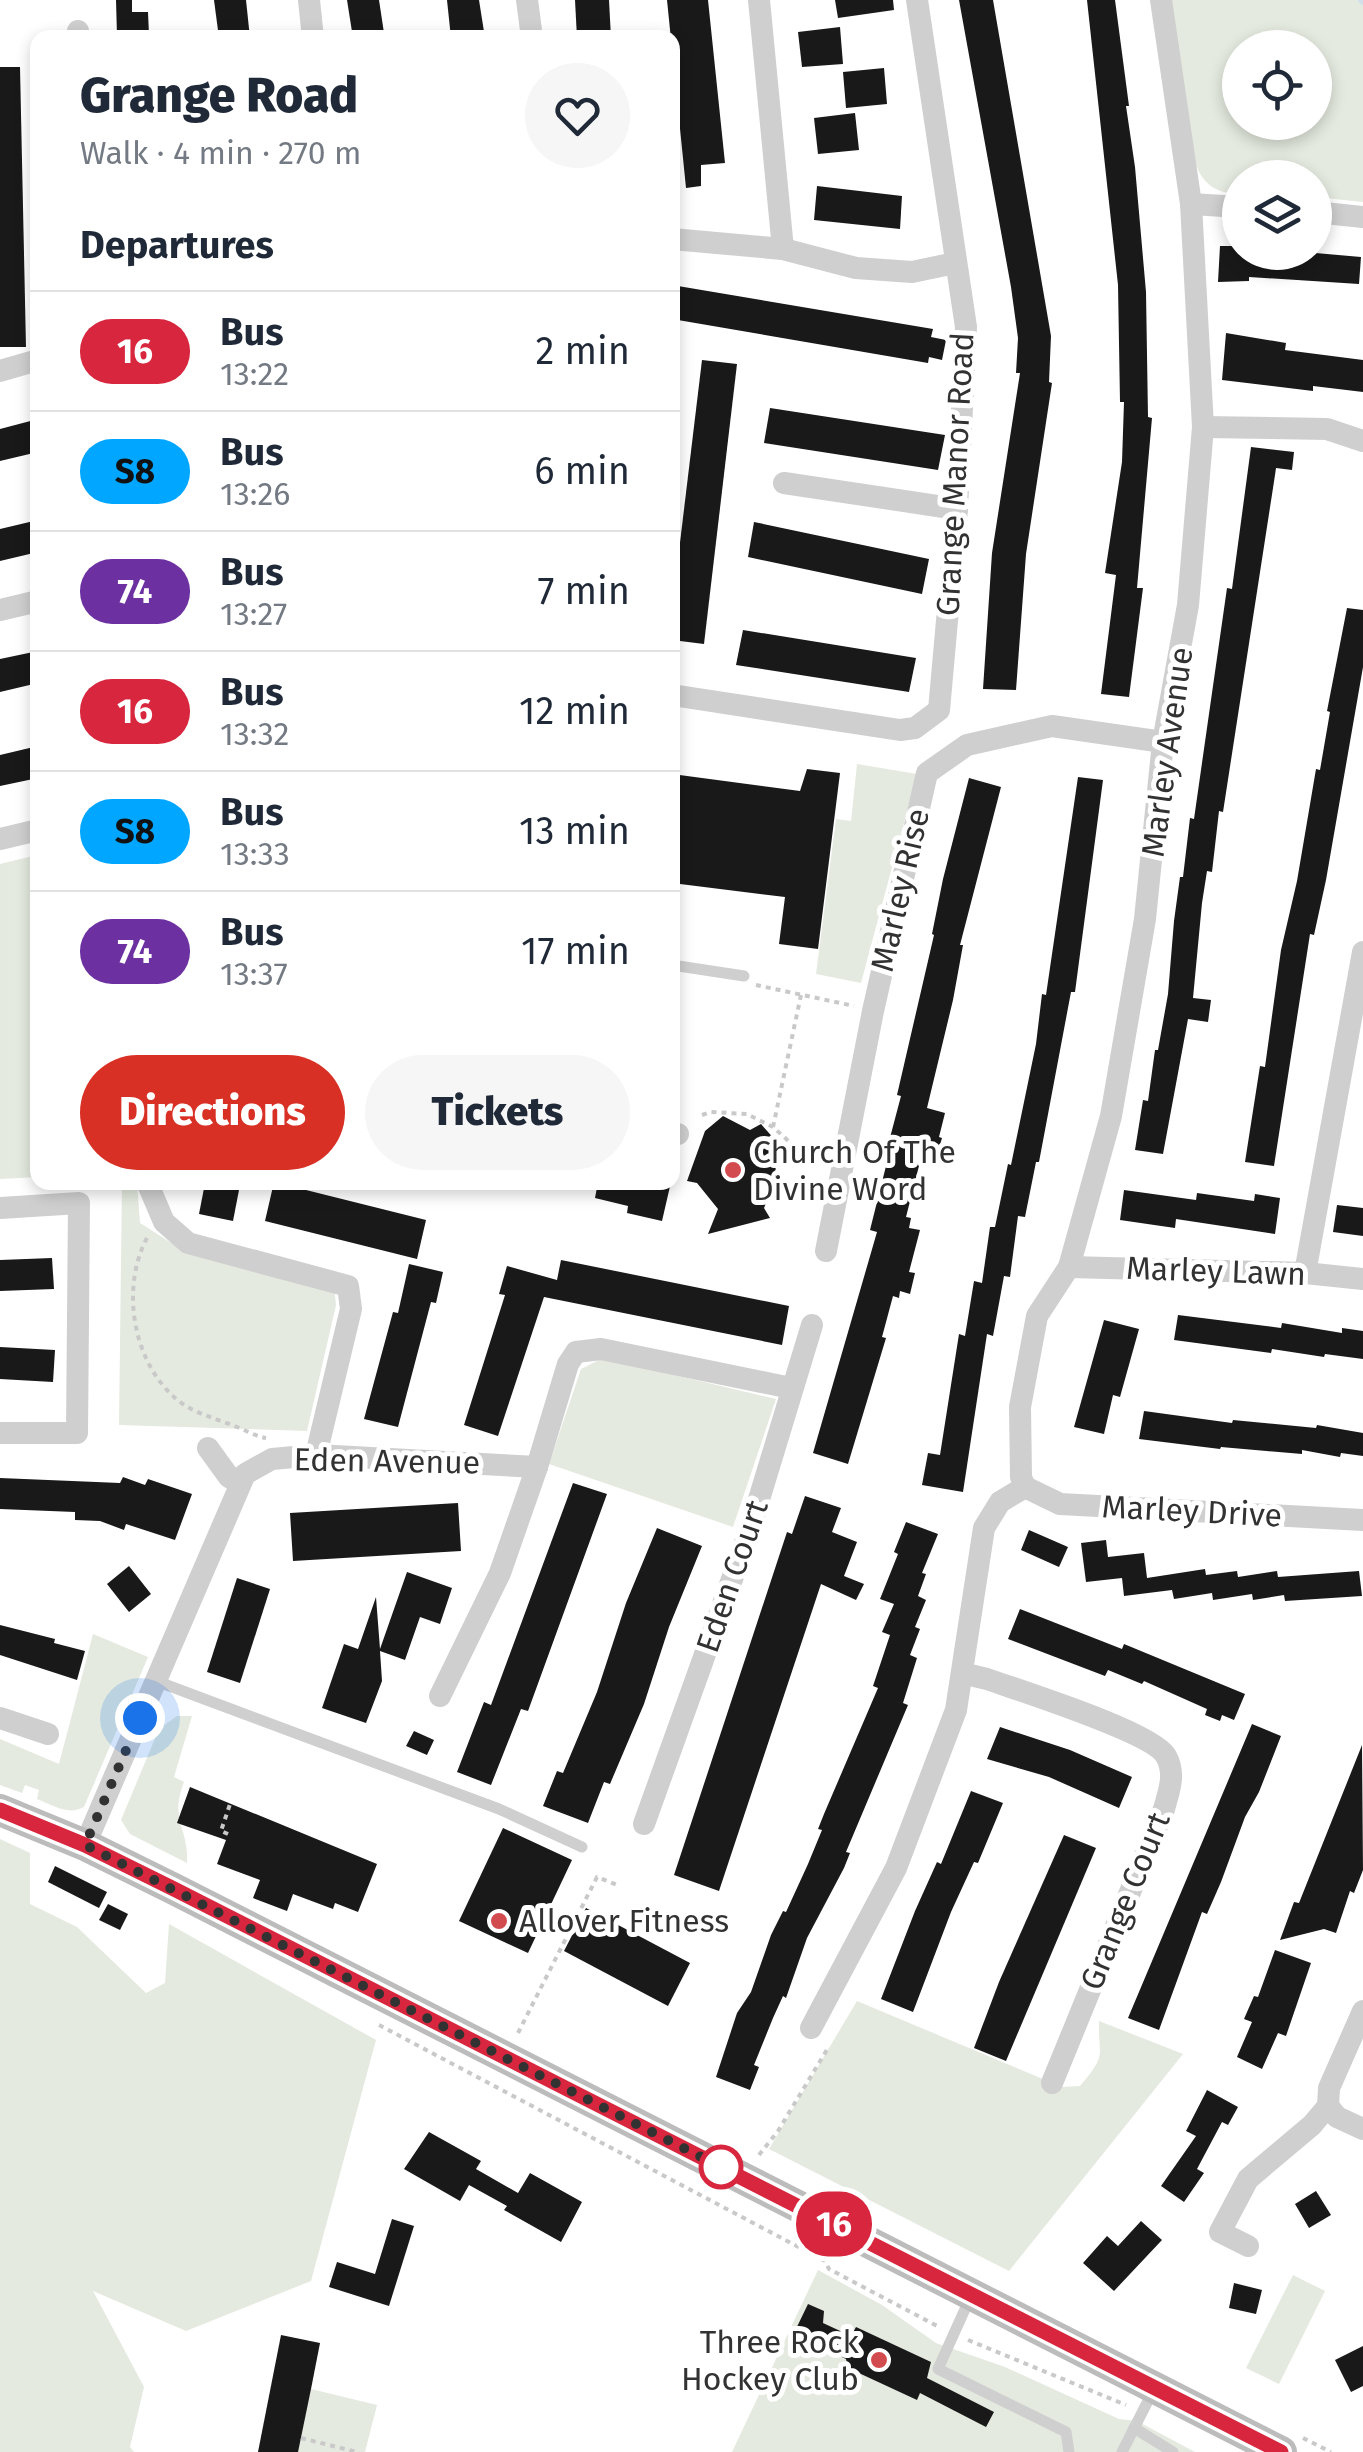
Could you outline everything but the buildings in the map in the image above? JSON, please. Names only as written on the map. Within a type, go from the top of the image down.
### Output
[{"type":"main road","points":[[0,1810],[85,1845],[972,2294],[1148,2399],[1281,2452]]},
{"type":"street","points":[[309,0],[312,30]]},
{"type":"street","points":[[527,0],[531,30]]},
{"type":"street","points":[[759,0],[783,250]]},
{"type":"street","name":"Grange Manor Road","points":[[680,696],[900,730],[916,728],[940,710],[958,509],[966,328],[917,0]]},
{"type":"street","name":"Marley Avenue","points":[[1024,1487],[1020,1407],[1038,1316],[1069,1267],[1111,1116],[1145,919],[1163,742],[1188,605],[1203,427],[1191,204],[1161,0]]},
{"type":"street","points":[[1191,204],[1222,206]]},
{"type":"street","points":[[1332,214],[1363,218]]},
{"type":"street","points":[[680,240],[783,250],[856,268],[912,272],[955,262]]},
{"type":"street","points":[[0,371],[30,362]]},
{"type":"street","points":[[1203,427],[1328,430],[1363,441]]},
{"type":"street","points":[[784,483],[958,509]]},
{"type":"street","points":[[0,610],[30,603]]},
{"type":"street","name":"Marley Rise","points":[[826,1251],[873,1011],[927,774],[968,745],[1052,726],[1163,742]]},
{"type":"street","points":[[0,840],[30,832]]},
{"type":"street","points":[[1305,1273],[1363,952]]},
{"type":"street","points":[[151,1190],[164,1222],[188,1242],[348,1286],[351,1308],[316,1455]]},
{"type":"street","points":[[0,1208],[79,1203],[77,1433],[0,1433]]},
{"type":"street","name":"Marley Lawn","points":[[1069,1267],[1305,1273],[1363,1279]]},
{"type":"street","name":"Eden Court","points":[[644,1824],[750,1529],[812,1325]]},
{"type":"street","points":[[440,1696],[500,1573],[568,1364],[576,1352],[601,1349],[791,1388]]},
{"type":"street","points":[[85,1845],[242,1478],[229,1477],[208,1448]]},
{"type":"street","name":"Eden Avenue","points":[[242,1478],[272,1459],[316,1455],[536,1467]]},
{"type":"street","points":[[811,2028],[896,1868],[956,1710],[984,1528],[1000,1502],[1024,1487]]},
{"type":"street","name":"Marley Drive","points":[[1024,1487],[1060,1504],[1363,1520]]},
{"type":"street","name":"Grange Court","points":[[962,1673],[988,1678],[1138,1735],[1165,1754],[1172,1778],[1164,1808],[1052,2082]]},
{"type":"street","points":[[0,1718],[48,1734]]},
{"type":"street","points":[[1248,2246],[1220,2232],[1248,2179],[1312,2125],[1328,2106],[1329,2088],[1363,2011]]},
{"type":"street","points":[[1328,2106],[1337,2116],[1363,2128]]},
{"type":"lane","points":[[680,966],[748,976]]},
{"type":"lane","points":[[156,1681],[500,1809],[582,1848]]},
{"type":"lane","points":[[972,2294],[938,2369],[1066,2432],[1069,2452]]},
{"type":"lane","points":[[1122,2452],[1148,2399]]},
{"type":"lane","points":[[1134,2428],[1173,2452]]},
{"type":"path","points":[[748,976],[755,985],[856,1007]]},
{"type":"path","points":[[773,1127],[801,995]]},
{"type":"path","points":[[702,1115],[747,1114],[773,1127],[794,1146],[824,1152]]},
{"type":"path","points":[[151,1231],[136,1258],[133,1313],[146,1364],[174,1398],[203,1416],[273,1438]]},
{"type":"path","points":[[228,1834],[221,1832],[230,1804]]},
{"type":"path","points":[[517,2034],[598,1877],[620,1886]]},
{"type":"path","points":[[380,2026],[825,2262],[830,2270],[954,2335],[1148,2399]]},
{"type":"path","points":[[758,2155],[778,2131],[828,2048]]},
{"type":"path","points":[[301,2438],[357,2452]]},
{"type":"shaded area","points":[[1171,0],[1363,0],[1363,202],[1332,199],[1332,160],[1222,160],[1222,192],[1210,186],[1194,159]]},
{"type":"shaded area","points":[[857,764],[917,774],[861,983],[816,974],[836,819],[851,821]]},
{"type":"shaded area","points":[[30,857],[30,1177],[0,1179],[0,864]]},
{"type":"shaded area","points":[[122,1190],[138,1190],[140,1223],[184,1251],[334,1287],[336,1305],[307,1431],[119,1425]]},
{"type":"shaded area","points":[[603,1358],[776,1399],[733,1527],[549,1464],[581,1369]]},
{"type":"shaded area","points":[[93,1634],[148,1657],[84,1807],[66,1810],[37,1799],[39,1790],[25,1785],[22,1793],[0,1785],[0,1739],[59,1764]]},
{"type":"shaded area","points":[[177,1716],[192,1716],[174,1777],[184,1782],[178,1806],[187,1863],[130,1834],[121,1820],[159,1729]]},
{"type":"shaded area","points":[[0,1839],[30,1853],[30,1904],[77,1927],[146,1993],[165,1983],[169,1924],[376,2040],[311,2281],[186,2331],[93,2291],[144,2387],[130,2447],[134,2452],[0,2452]]},
{"type":"shaded area","points":[[857,2001],[1062,2087],[1080,2086],[1095,2067],[1100,2055],[1099,2021],[1183,2054],[1009,2271],[769,2149]]},
{"type":"shaded area","name":"Three Rock Hockey Club","points":[[818,2270],[882,2305],[936,2343],[1005,2367],[1119,2419],[1137,2421],[1195,2452],[732,2452]]},
{"type":"shaded area","points":[[1293,2275],[1325,2291],[1279,2384],[1246,2368]]},
{"type":"shaded area","points":[[311,2389],[377,2405],[365,2452],[295,2452]]},
{"type":"bus line","name":"16","points":[[0,1810],[85,1845],[174,1889],[1281,2452]]},
{"type":"place","name":"Church Of The Divine Word","points":[[733,1170]]},
{"type":"place","name":"Allover Fitness","points":[[499,1921]]},
{"type":"place","name":"Three Rock Hockey Club","points":[[879,2360]]},
{"type":"route","points":[[140,1718],[85,1845],[721,2167]]}]
